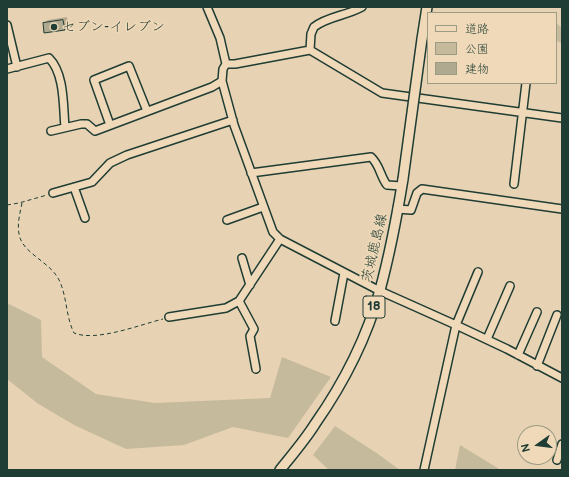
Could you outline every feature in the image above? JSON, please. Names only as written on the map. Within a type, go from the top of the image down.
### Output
[{"type":"main road","name":"茨城鹿島線","points":[[280,470],[316,424],[332,398],[364,334],[380,291],[398,209],[427,7]]},
{"type":"street","points":[[207,7],[220,38],[226,64],[223,69],[222,81],[233,120],[273,232],[280,239],[344,273],[380,291],[487,339],[562,378]]},
{"type":"street","points":[[310,50],[311,34],[314,27],[330,18],[352,12],[362,7]]},
{"type":"street","points":[[7,25],[17,67]]},
{"type":"street","points":[[226,64],[235,64],[310,50],[382,93],[562,118]]},
{"type":"street","points":[[7,69],[49,58],[54,63],[62,84],[65,128]]},
{"type":"street","points":[[110,125],[94,80],[129,66],[147,111]]},
{"type":"street","points":[[51,131],[87,124],[95,131],[212,88],[222,81]]},
{"type":"street","points":[[514,184],[526,84]]},
{"type":"street","points":[[53,194],[92,182],[110,163],[127,155],[233,120]]},
{"type":"street","points":[[251,173],[371,157],[377,162],[382,179],[387,185],[402,182]]},
{"type":"street","points":[[74,187],[84,218]]},
{"type":"street","points":[[398,209],[411,210],[417,193],[422,189],[562,209]]},
{"type":"street","points":[[227,220],[263,207]]},
{"type":"street","points":[[169,317],[226,308],[239,301],[280,239]]},
{"type":"street","points":[[242,258],[250,284]]},
{"type":"street","points":[[424,470],[456,325],[478,272]]},
{"type":"street","points":[[335,321],[344,273]]},
{"type":"street","points":[[487,339],[510,286]]},
{"type":"street","points":[[239,301],[254,330],[250,336],[256,369]]},
{"type":"street","points":[[518,355],[537,312]]},
{"type":"street","points":[[537,366],[557,315]]},
{"type":"street","points":[[557,460],[562,444]]},
{"type":"path","points":[[7,205],[22,203],[53,194]]},
{"type":"path","points":[[22,203],[18,221],[18,233],[22,244],[53,270],[60,283],[69,324],[74,333],[81,336],[102,335],[169,317]]},
{"type":"green space","points":[[557,24],[562,28],[562,44],[557,41]]},
{"type":"green space","points":[[9,304],[41,320],[42,357],[96,394],[155,403],[270,398],[282,357],[331,377],[288,438],[233,427],[184,445],[126,449],[74,425],[37,403],[7,379],[7,305]]},
{"type":"green space","points":[[335,426],[400,470],[329,470],[313,455]]},
{"type":"green space","points":[[460,445],[501,470],[455,470]]},
{"type":"building","name":"セブン-イレブン","points":[[63,20],[65,30],[44,33],[43,23]]},
{"type":"place","name":"セブン-イレブン","points":[[54,27]]}]
